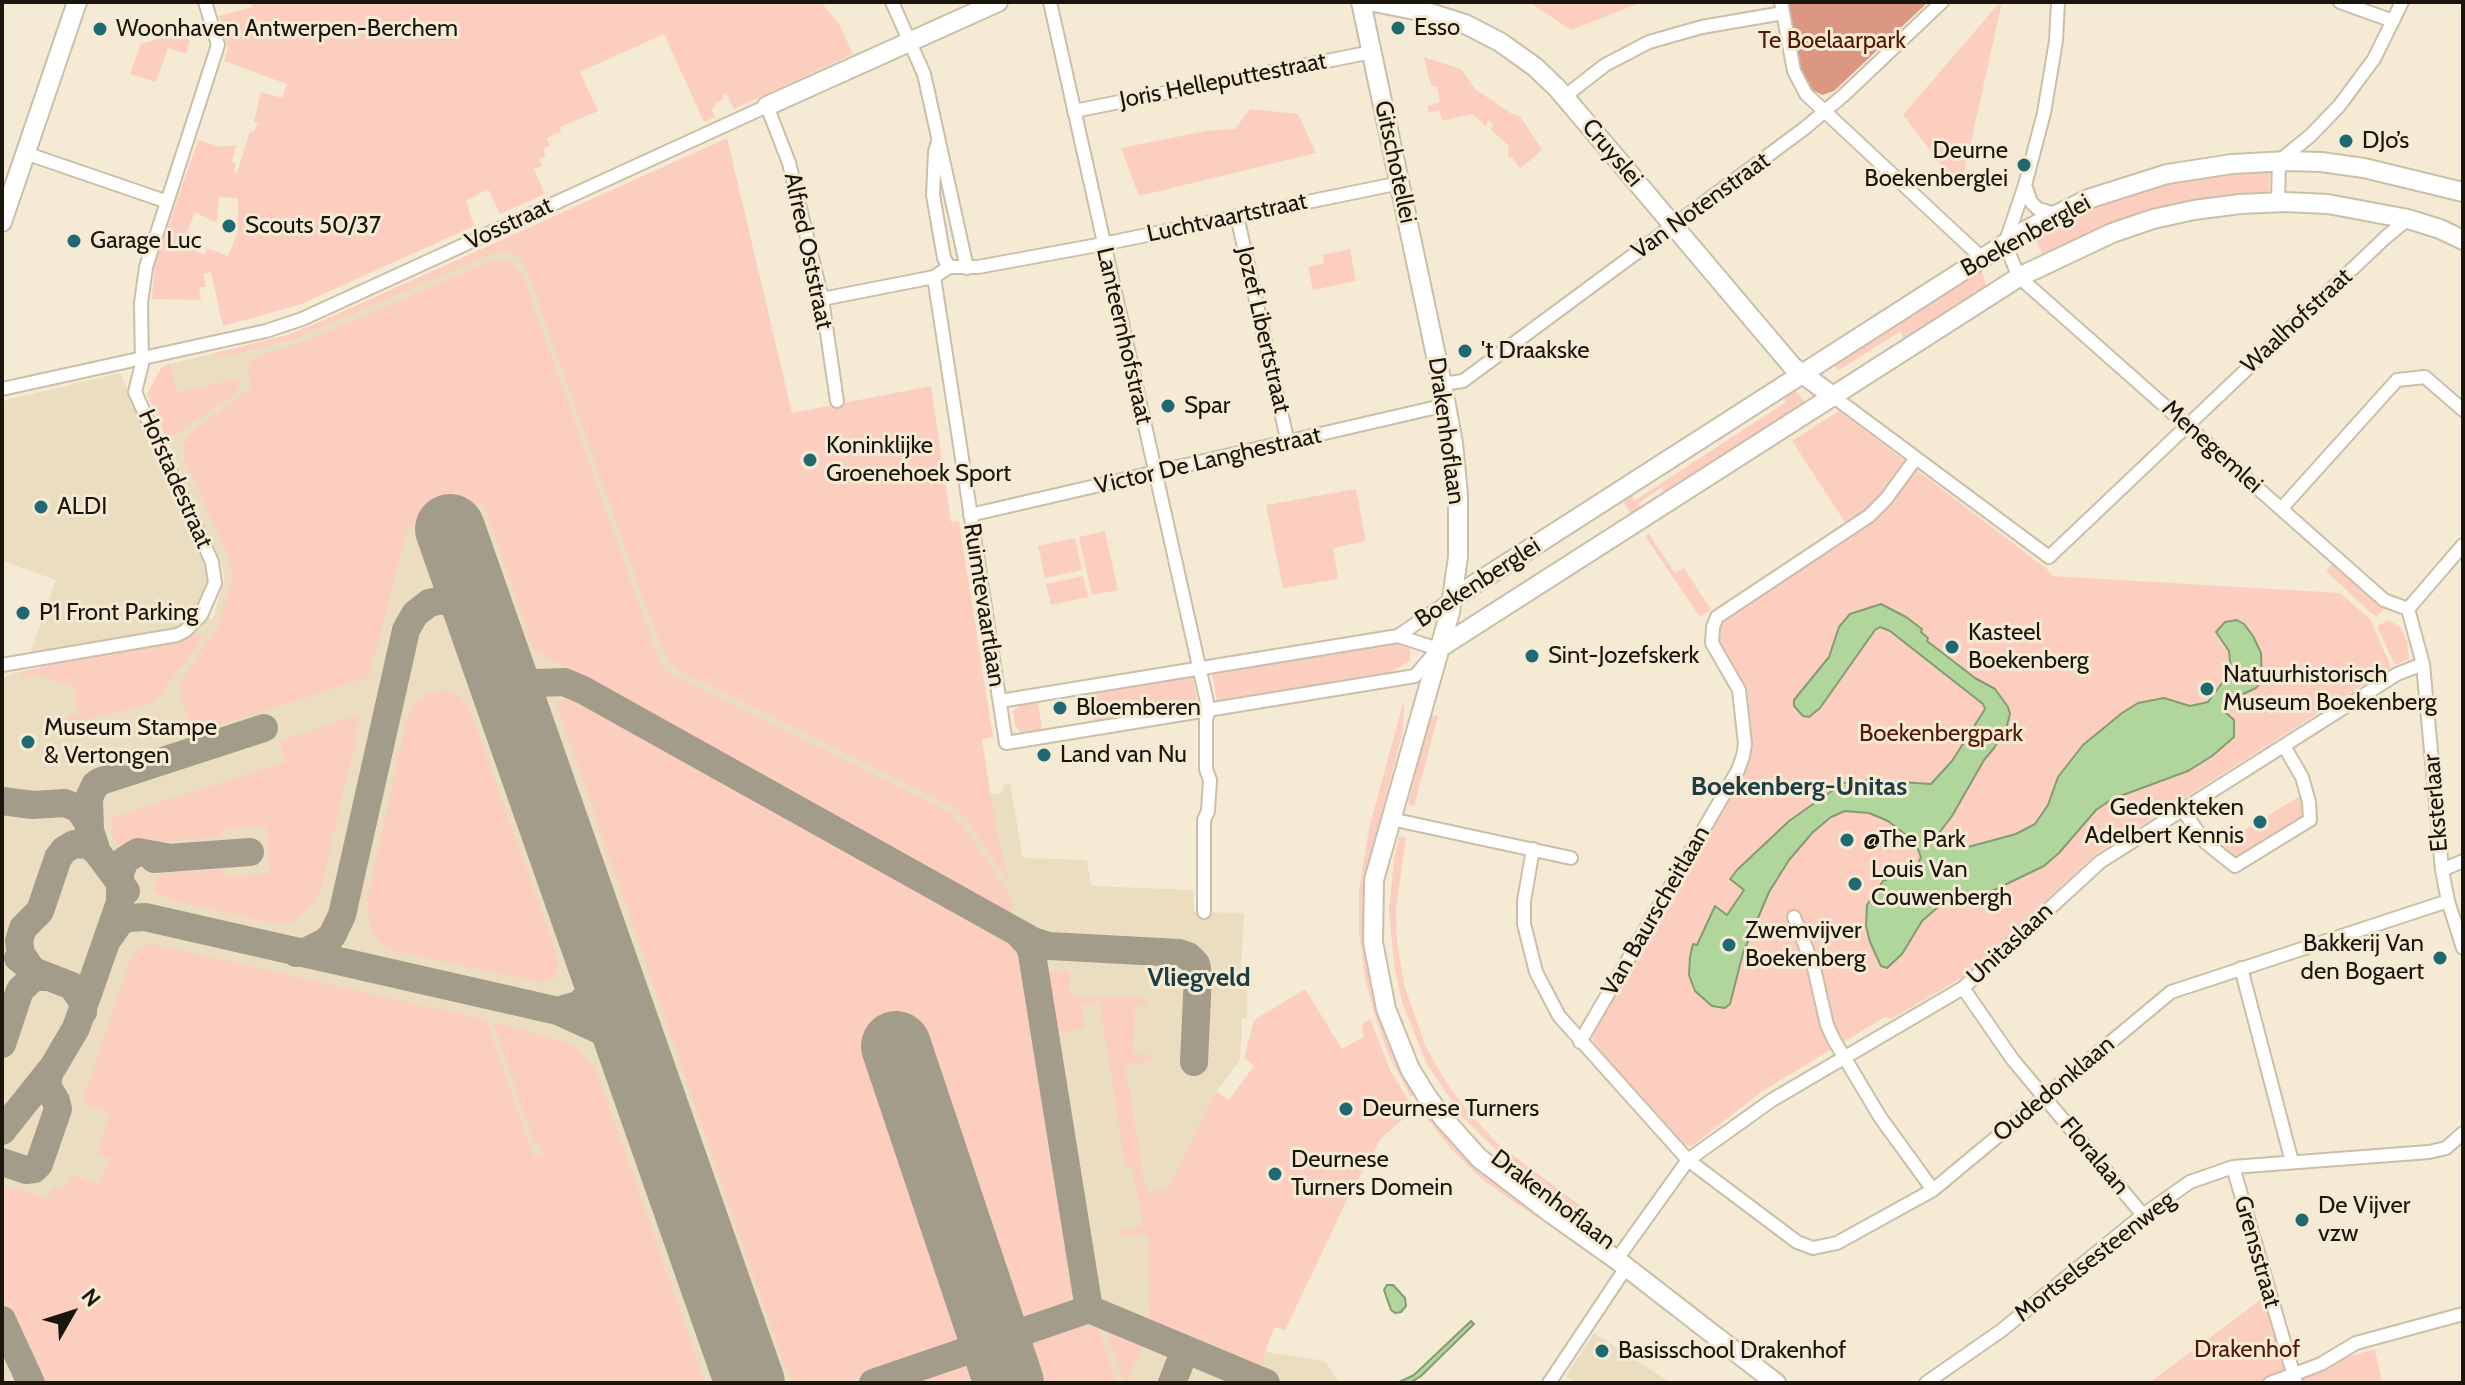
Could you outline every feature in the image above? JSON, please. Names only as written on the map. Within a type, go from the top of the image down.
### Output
[{"type":"street","points":[[2,222],[76,2]]},
{"type":"street","name":"Hofstadestraat","points":[[2,665],[167,638],[185,631],[201,615],[212,592],[215,572],[212,562],[135,392],[143,356],[141,303],[146,267],[218,45],[205,2]]},
{"type":"street","points":[[892,2],[924,74],[967,268]]},
{"type":"street","name":"Vosstraat","points":[[2,389],[266,331],[302,319],[998,2]]},
{"type":"street","name":"Lanteernhofstraat","points":[[1050,2],[1209,711],[1206,719],[1206,769],[1210,780],[1208,811],[1204,820],[1204,912]]},
{"type":"street","name":"Gitschotellei","points":[[1361,2],[1364,54],[1400,183],[1429,322]]},
{"type":"street","name":"Cruyslei","points":[[1374,2],[1431,8],[1500,42],[1535,67],[1802,376]]},
{"type":"street","name":"Van Notenstraat","points":[[1442,384],[1463,381],[1824,113],[1942,2]]},
{"type":"street","points":[[2019,277],[2005,244],[2025,185],[2051,79],[2058,2]]},
{"type":"street","points":[[2340,2],[2393,21]]},
{"type":"street","points":[[2282,202],[2287,161],[2357,83],[2374,59],[2402,2]]},
{"type":"street","points":[[1564,97],[1605,65],[1649,42],[1782,8],[1798,80],[1806,94],[1982,258]]},
{"type":"street","name":"Joris Helleputtestraat","points":[[1074,111],[1364,54]]},
{"type":"street","name":"Alfred Oststraat","points":[[767,106],[789,163],[822,299],[837,401]]},
{"type":"street","points":[[2311,137],[2321,162]]},
{"type":"street","points":[[822,299],[934,277],[949,267],[944,258],[933,195],[935,152],[939,138]]},
{"type":"street","points":[[25,153],[165,201]]},
{"type":"street","name":"Boekenberglei","points":[[1000,701],[1398,636],[1982,258],[2056,214],[2106,192],[2167,174],[2211,166],[2287,161],[2321,162],[2392,173],[2463,192]]},
{"type":"street","name":"Luchtvaartstraat","points":[[949,267],[967,268],[1103,244],[1400,183]]},
{"type":"street","points":[[2025,185],[2028,196],[2038,209],[2056,214]]},
{"type":"street","name":"Boekenberglei","points":[[1006,743],[1415,676],[1438,649],[2019,277],[2090,242],[2153,219],[2217,206],[2282,202],[2328,204],[2408,219],[2461,234]]},
{"type":"street","name":"Jozef Libertstraat","points":[[1237,216],[1288,443]]},
{"type":"street","name":"Waalhofstraat","points":[[1916,458],[2049,557],[2408,219]]},
{"type":"street","name":"Ruimtevaartlaan","points":[[934,277],[1006,743]]},
{"type":"street","name":"Menegemlei","points":[[2019,277],[2384,600],[2408,609]]},
{"type":"street","name":"Drakenhoflaan","points":[[1429,322],[1453,443],[1459,551],[1453,598],[1391,819],[1384,881],[1384,945],[1388,978],[1405,1034],[1420,1067],[1450,1111],[1490,1155],[1791,1383]]},
{"type":"street","points":[[1802,376],[1916,458]]},
{"type":"street","points":[[2281,509],[2397,380],[2425,377],[2463,410]]},
{"type":"street","name":"Victor De Langhestraat","points":[[970,515],[1446,405]]},
{"type":"street","name":"Van Baurscheitlaan","points":[[1580,1042],[1738,770],[1743,756],[1745,744],[1739,690],[1712,643],[1717,617],[1869,516],[1886,499],[1916,458]]},
{"type":"street","points":[[1550,536],[1566,568]]},
{"type":"street","points":[[2408,609],[2463,545]]},
{"type":"street","name":"Eksterlaar","points":[[2408,609],[2423,664],[2442,870],[2463,948]]},
{"type":"street","name":"Boekenberglei","points":[[1398,636],[1438,649]]},
{"type":"street","name":"Unitaslaan","points":[[1549,1383],[1623,1272],[1622,1257],[1688,1160],[1772,1100],[1963,988],[2100,862],[2397,674],[2423,664]]},
{"type":"street","points":[[2182,809],[2205,842],[2235,866],[2310,820],[2302,777],[2284,746]]},
{"type":"street","points":[[1391,819],[1571,858]]},
{"type":"street","points":[[1533,849],[1524,901],[1528,948],[1546,995],[1580,1042],[1688,1160]]},
{"type":"street","points":[[2442,870],[2463,861]]},
{"type":"street","name":"Oudedonklaan","points":[[1688,1160],[1797,1242],[1813,1248],[1837,1243],[1933,1190],[2171,992],[2448,901]]},
{"type":"street","points":[[1794,917],[1814,968],[1827,1025],[1880,1117],[1933,1190]]},
{"type":"street","points":[[2241,968],[2292,1162]]},
{"type":"street","name":"Floralaan","points":[[1963,988],[2013,1060],[2143,1215]]},
{"type":"street","name":"Mortselsesteenweg","points":[[1926,1383],[2002,1330],[2143,1215],[2190,1182],[2233,1167],[2429,1152],[2446,1148],[2463,1133]]},
{"type":"street","name":"Grensstraat","points":[[2233,1167],[2294,1379]]},
{"type":"street","name":"Drakenhoflaan","points":[[1622,1257],[1776,1383]]},
{"type":"street","points":[[2270,1383],[2294,1379],[2356,1343],[2463,1314]]},
{"type":"shaded area","points":[[520,240],[818,738],[994,822],[990,794],[1002,793],[1003,785],[1010,784],[1023,858],[1087,860],[1091,886],[1193,890],[1194,912],[1244,913],[1241,975],[1247,976],[1247,1018],[1242,1018],[1240,1060],[1215,1093],[1189,1151],[1267,1352],[1325,1361],[1340,1383],[2,1383],[2,679],[13,673],[64,663],[64,659],[168,641],[204,619],[213,619],[224,580],[223,568],[147,394],[165,365],[288,335]]},
{"type":"shaded area","points":[[120,373],[204,563],[208,577],[207,590],[193,618],[172,632],[29,656],[56,580],[2,561],[2,401]]},
{"type":"shaded area","points":[[1881,604],[1906,617],[1922,629],[1927,641],[1975,678],[1995,689],[2010,714],[2006,729],[1936,837],[1941,847],[1968,847],[2016,834],[2035,824],[2048,805],[2058,777],[2083,745],[2138,703],[2164,698],[2190,706],[2208,702],[2231,671],[2229,651],[2216,632],[2225,622],[2237,620],[2253,636],[2261,653],[2262,680],[2256,688],[2241,695],[2224,711],[2234,720],[2234,737],[2212,756],[2188,771],[2112,799],[2096,810],[2044,866],[1990,892],[1945,901],[1922,921],[1902,954],[1887,968],[1881,966],[1870,942],[1866,926],[1867,905],[1883,881],[1917,866],[1921,857],[1910,838],[1888,821],[1869,813],[1845,811],[1831,817],[1789,860],[1769,892],[1743,953],[1730,1004],[1725,1008],[1712,1006],[1695,991],[1689,975],[1690,957],[1693,944],[1697,945],[1715,906],[1727,915],[1744,890],[1730,879],[1737,870],[1789,821],[1843,783],[1868,780],[1931,784],[1952,761],[1985,709],[1983,704],[1890,631],[1880,627],[1820,708],[1809,717],[1803,716],[1794,706],[1794,700],[1829,657],[1839,627],[1850,614]]},
{"type":"shaded area","points":[[1387,1285],[1393,1285],[1405,1298],[1406,1306],[1401,1312],[1391,1310],[1384,1290]]},
{"type":"shaded area","points":[[1471,1321],[1474,1324],[1421,1376],[1410,1383],[1397,1383],[1414,1375]]},
{"type":"shaded area","name":"Basisschool Drakenhof","points":[[1594,1333],[1671,1383],[1577,1383],[1566,1376]]},
{"type":"green space","points":[[251,2],[821,2],[839,24],[853,54],[734,109],[726,93],[722,95],[724,99],[711,109],[715,117],[704,122],[664,34],[580,72],[598,111],[560,127],[561,132],[547,138],[550,146],[543,149],[546,156],[539,159],[542,166],[534,169],[545,194],[500,214],[488,189],[466,201],[474,226],[299,305],[223,326],[211,272],[203,274],[206,287],[199,287],[201,300],[152,299],[154,268],[198,140],[221,147],[236,145],[232,162],[236,163],[234,172],[237,173],[250,131],[254,132],[258,124],[254,121],[261,92],[282,98],[287,84],[224,61],[228,49],[219,16],[252,7]],"holes":[[[219,197],[238,198],[238,232],[228,256],[207,248],[205,254],[194,250],[196,241],[189,239],[191,233],[187,232],[195,212],[214,222],[217,220]]]},
{"type":"green space","points":[[1529,2],[1642,2],[1571,30]]},
{"type":"green space","name":"Te Boelaarpark","points":[[1786,2],[1928,2],[1834,91],[1822,95],[1809,88],[1802,75]]},
{"type":"green space","points":[[2000,2],[1963,178],[1947,172],[1903,115]]},
{"type":"green space","points":[[173,34],[190,40],[186,54],[168,48],[156,82],[130,74],[141,44]]},
{"type":"green space","points":[[1424,57],[1461,69],[1475,89],[1512,114],[1520,116],[1542,150],[1520,169],[1512,157],[1508,158],[1509,146],[1491,130],[1493,124],[1488,120],[1486,126],[1472,114],[1442,121],[1439,110],[1429,113],[1427,106],[1440,102],[1437,87],[1431,85]]},
{"type":"green space","points":[[1250,109],[1298,114],[1316,153],[1139,196],[1121,148],[1206,131],[1235,129]]},
{"type":"green space","name":"Koninklijke Groenehoek Sport","points":[[727,138],[792,413],[931,386],[951,522],[959,521],[993,737],[982,739],[995,823],[1009,882],[968,821],[955,808],[677,670],[668,662],[525,265],[516,255],[504,251],[491,254],[294,339],[218,358],[216,353],[288,335],[313,325]]},
{"type":"green space","points":[[2270,166],[2269,198],[2226,200],[2044,260],[2032,230],[2125,189]]},
{"type":"green space","points":[[1350,249],[1356,281],[1313,290],[1308,267],[1324,264],[1323,255]]},
{"type":"green space","points":[[492,261],[512,263],[522,273],[661,666],[673,676],[949,812],[961,824],[1006,889],[1013,905],[1010,913],[1001,912],[534,650],[483,502],[408,527],[369,677],[192,734],[180,691],[181,680],[219,626],[233,575],[226,551],[185,460],[185,440],[251,388],[248,367],[256,357],[306,341]]},
{"type":"green space","points":[[1979,263],[1987,287],[1904,341],[1901,331],[1839,370],[1830,361]]},
{"type":"green space","points":[[170,363],[177,393],[240,378],[241,383],[235,394],[167,440],[147,394],[161,368]]},
{"type":"green space","points":[[1793,387],[1807,405],[1665,496],[1662,487],[1639,503],[1640,512],[1633,517],[1621,498],[1631,491],[1634,501],[1786,402],[1782,394]]},
{"type":"green space","name":"Boekenbergpark","points":[[1839,411],[2047,569],[2052,576],[2340,593],[2370,619],[2391,667],[2096,854],[1963,977],[1891,1019],[1885,1017],[1761,1092],[1692,1146],[1685,1145],[1593,1045],[1593,1035],[1747,766],[1749,703],[1740,677],[1717,642],[1716,634],[1722,620],[1854,536],[1792,441]]},
{"type":"green space","points":[[1356,489],[1366,541],[1333,548],[1338,579],[1283,588],[1266,505]]},
{"type":"green space","points":[[1105,531],[1118,590],[1092,595],[1079,537]]},
{"type":"green space","points":[[1649,534],[1675,573],[1684,568],[1711,610],[1700,617],[1645,536]]},
{"type":"green space","points":[[1075,538],[1082,570],[1045,578],[1038,546]]},
{"type":"green space","points":[[2334,562],[2385,609],[2376,616],[2370,612],[2326,571]]},
{"type":"green space","points":[[1083,576],[1088,597],[1051,605],[1046,584]]},
{"type":"green space","points":[[2389,620],[2401,628],[2407,640],[2409,659],[2395,665],[2377,626]]},
{"type":"green space","points":[[191,631],[203,638],[153,703],[69,724],[67,717],[78,713],[74,687],[36,675],[23,678],[21,672]]},
{"type":"green space","points":[[1387,643],[1401,644],[1410,649],[1410,661],[1392,671],[1392,674],[1217,702],[1212,673]]},
{"type":"green space","points":[[1193,676],[1198,705],[1095,722],[1090,693]]},
{"type":"green space","points":[[440,689],[460,697],[470,709],[559,962],[555,977],[551,980],[539,982],[391,950],[372,933],[368,896],[405,726],[417,700]]},
{"type":"green space","points":[[573,698],[1011,944],[1022,968],[1076,1284],[1065,1303],[845,1383],[794,1383],[787,1373],[556,702]]},
{"type":"green space","points":[[1404,700],[1403,731],[1372,849],[1365,916],[1417,1093],[1411,1097],[1388,1054],[1375,1016],[1365,978],[1359,932],[1359,891],[1369,828]]},
{"type":"green space","points":[[1038,702],[1042,730],[1022,733],[1015,726],[1013,711],[1021,705]]},
{"type":"green space","points":[[361,714],[321,888],[309,909],[290,923],[280,925],[172,900],[153,891],[159,874],[223,869],[225,876],[270,873],[267,827],[221,829],[221,837],[118,846],[112,835],[112,818],[285,762],[280,741]]},
{"type":"green space","points":[[1429,715],[1438,716],[1414,806],[1408,804],[1426,733],[1422,732]]},
{"type":"green space","points":[[2300,796],[2304,816],[2236,860],[2219,846]]},
{"type":"green space","points":[[1399,836],[1406,838],[1396,909],[1397,941],[1404,985],[1425,1045],[1447,1084],[1498,1144],[1590,1213],[1574,1208],[1501,1155],[1461,1115],[1427,1064],[1403,1005],[1394,966],[1389,910]]},
{"type":"green space","points":[[152,944],[486,1020],[534,1157],[543,1154],[539,1143],[534,1144],[493,1022],[569,1043],[580,1051],[595,1069],[601,1083],[705,1383],[43,1383],[2,1295],[2,1191],[15,1188],[48,1199],[52,1189],[67,1185],[72,1175],[99,1184],[109,1158],[97,1153],[110,1113],[82,1102],[132,956],[140,948]]},
{"type":"green space","name":"Deurnese Turners Domein","points":[[1044,971],[1070,971],[1069,996],[1147,999],[1147,1006],[1135,1005],[1133,1054],[1150,1055],[1151,1061],[1125,1066],[1146,1192],[1169,1189],[1212,1098],[1217,1092],[1229,1100],[1254,1066],[1244,1058],[1254,1020],[1305,989],[1342,1049],[1364,1037],[1362,1024],[1370,1019],[1390,1070],[1414,1110],[1381,1138],[1347,1200],[1285,1330],[1274,1327],[1259,1370],[1150,1325],[1148,1236],[1120,1236],[1119,1231],[1143,1226],[1132,1166],[1125,1165],[1100,1002],[1081,1005],[1085,1028],[1055,1034]]},
{"type":"green space","points":[[1423,1103],[1543,1213],[1539,1219],[1484,1181],[1451,1149],[1418,1107]]},
{"type":"green space","name":"Drakenhof","points":[[2267,1295],[2291,1373],[2375,1349],[2382,1383],[2149,1383]]},
{"type":"green space","points":[[1088,1325],[1099,1329],[1117,1383],[910,1383],[1075,1326]]},
{"type":"green space","points":[[1106,1328],[1143,1344],[1127,1381],[1132,1383],[1124,1383]]},
{"type":"taxiway","points":[[296,953],[325,942],[332,936],[342,915],[406,630],[415,614],[429,603],[443,600],[467,608],[484,623]]},
{"type":"taxiway","points":[[521,726],[517,708],[527,689],[536,683],[564,682],[1033,941],[1049,946],[1188,956],[1196,964],[1198,974],[1194,1062]]},
{"type":"taxiway","points":[[90,831],[89,798],[95,785],[101,781],[264,728]]},
{"type":"taxiway","points":[[2,801],[33,805],[65,803],[79,809],[87,821],[97,852],[126,891]]},
{"type":"taxiway","points":[[32,970],[21,954],[19,941],[23,928],[40,911],[58,858],[74,844],[89,845],[97,852]]},
{"type":"taxiway","points":[[2,1131],[53,1067],[76,1028],[120,902],[120,873],[125,860],[138,852],[171,858]]},
{"type":"taxiway","points":[[154,859],[250,852]]},
{"type":"taxiway","points":[[108,939],[120,922],[145,917],[558,1011],[604,1032],[643,1079]]},
{"type":"taxiway","points":[[1019,934],[1032,954],[1089,1309]]},
{"type":"taxiway","points":[[558,1011],[578,1005],[595,990],[599,977],[599,957]]},
{"type":"taxiway","points":[[18,958],[36,972],[72,986],[82,1000],[83,1012]]},
{"type":"taxiway","points":[[2,1044],[20,990],[34,977],[47,977]]},
{"type":"taxiway","points":[[2,1162],[26,1170],[34,1169],[39,1164],[58,1109],[47,1086],[49,1073]]},
{"type":"taxiway","points":[[873,1383],[1089,1309],[1266,1383]]},
{"type":"taxiway","points":[[2,1320],[31,1383]]},
{"type":"taxiway","points":[[1172,1383],[1185,1350]]},
{"type":"taxiway","points":[[748,1377],[751,1383]]},
{"type":"runway","points":[[450,529],[750,1383]]},
{"type":"runway","points":[[896,1046],[1009,1383]]},
{"type":"place","name":"Esso","points":[[1398,28]]},
{"type":"place","name":"Woonhaven Antwerpen-Berchem","points":[[100,29]]},
{"type":"place","name":"DJo’s","points":[[2346,141]]},
{"type":"place","name":"Deurne Boekenberglei","points":[[2024,165]]},
{"type":"place","name":"Scouts 50/37","points":[[229,226]]},
{"type":"place","name":"Garage Luc","points":[[74,241]]},
{"type":"place","name":"'t Draakske","points":[[1465,351]]},
{"type":"place","name":"Spar","points":[[1168,406]]},
{"type":"place","name":"Koninklijke Groenehoek Sport","points":[[810,460]]},
{"type":"place","name":"ALDI","points":[[41,507]]},
{"type":"place","name":"P1 Front Parking","points":[[23,613]]},
{"type":"place","name":"Kasteel Boekenberg","points":[[1952,647]]},
{"type":"place","name":"Sint-Jozefskerk","points":[[1532,656]]},
{"type":"place","name":"Natuurhistorisch Museum Boekenberg","points":[[2207,689]]},
{"type":"place","name":"Bloemberen","points":[[1060,708]]},
{"type":"place","name":"Museum Stampe & Vertongen","points":[[28,742]]},
{"type":"place","name":"Land van Nu","points":[[1044,755]]},
{"type":"place","name":"Gedenkteken Adelbert Kennis","points":[[2260,822]]},
{"type":"place","name":"@The Park","points":[[1847,840]]},
{"type":"place","name":"Louis Van Couwenbergh","points":[[1855,884]]},
{"type":"place","name":"Zwemvijver Boekenberg","points":[[1729,945]]},
{"type":"place","name":"Bakkerij Van den Bogaert","points":[[2440,958]]},
{"type":"place","name":"Deurnese Turners","points":[[1346,1109]]},
{"type":"place","name":"Deurnese Turners Domein","points":[[1275,1174]]},
{"type":"place","name":"De Vijver vzw","points":[[2302,1220]]},
{"type":"place","name":"Basisschool Drakenhof","points":[[1602,1351]]},
{"type":"district","name":"Boekenberg-Unitas","points":[[1799,787]]},
{"type":"district","name":"Vliegveld","points":[[1199,978]]}]
